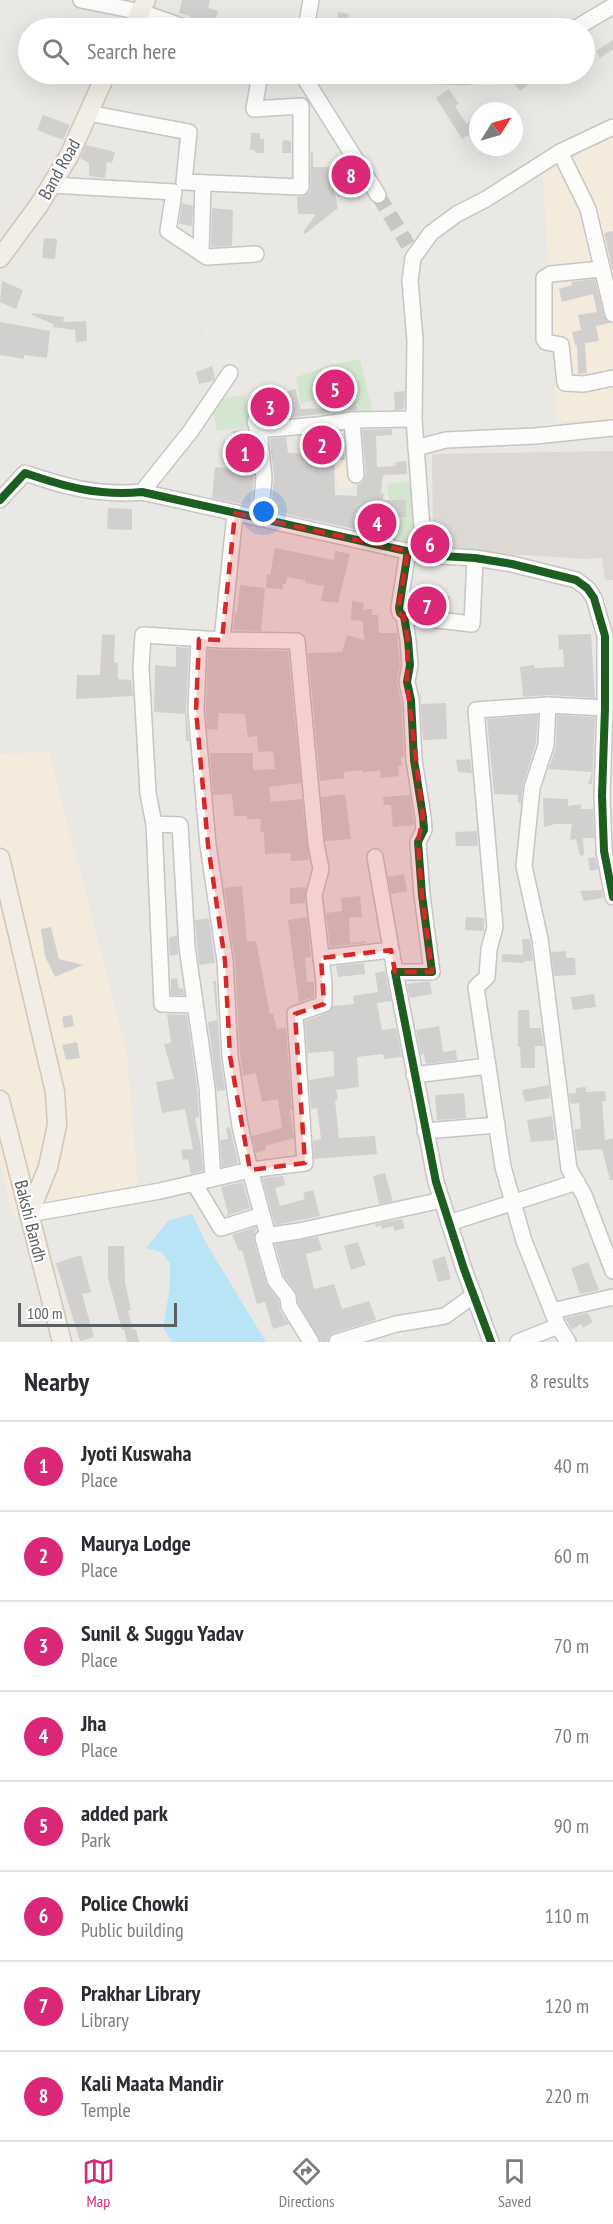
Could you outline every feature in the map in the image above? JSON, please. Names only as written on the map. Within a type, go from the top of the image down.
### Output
[{"type":"main road","name":"Band Road","points":[[3,249],[39,205],[69,156],[101,84]]},
{"type":"main road","points":[[0,858],[55,1092],[57,1125],[48,1167],[29,1214]]},
{"type":"main road","name":"Bakshi Bandh","points":[[0,1100],[62,1342]]},
{"type":"street","points":[[81,0],[140,14]]},
{"type":"street","points":[[308,18],[311,0]]},
{"type":"street","points":[[593,18],[613,6]]},
{"type":"street","points":[[88,113],[189,132],[184,182],[302,187],[301,106],[254,109],[258,84]]},
{"type":"street","points":[[308,84],[378,195]]},
{"type":"street","points":[[410,281],[413,258],[431,233],[457,214],[486,199],[560,152],[613,127]]},
{"type":"street","points":[[560,152],[588,209],[613,314]]},
{"type":"street","points":[[201,253],[203,183]]},
{"type":"street","points":[[51,185],[174,192],[168,231],[207,257],[256,254]]},
{"type":"street","points":[[408,245],[415,340],[414,419],[424,555]]},
{"type":"street","points":[[601,269],[551,274],[544,278],[544,339],[546,342],[561,345],[565,383],[584,384],[613,378]]},
{"type":"street","points":[[142,492],[190,432],[230,373]]},
{"type":"street","points":[[260,519],[264,478],[260,438],[256,425],[319,425],[352,420],[414,419]]},
{"type":"street","points":[[352,420],[356,475]]},
{"type":"street","points":[[416,448],[446,440],[535,436],[613,429]]},
{"type":"street","points":[[0,500],[25,473],[70,488],[121,494],[142,492],[424,555],[475,558],[512,564],[576,580],[587,588],[594,598],[609,648],[602,796],[604,851],[613,897]]},
{"type":"street","points":[[222,640],[235,513]]},
{"type":"street","points":[[408,551],[400,613],[404,616],[472,624],[475,558]]},
{"type":"street","points":[[395,972],[432,972],[422,895],[418,842],[424,830],[414,760],[411,700],[407,682],[409,657],[404,616]]},
{"type":"street","points":[[29,1214],[194,1183],[250,1170],[305,1163],[295,1014],[324,1004],[314,895],[321,869],[316,844],[297,641],[222,640],[143,635],[141,668],[148,793],[154,824],[162,1004],[195,1005]]},
{"type":"street","points":[[199,639],[196,710],[208,845],[225,961],[230,1056],[240,1126],[268,1236]]},
{"type":"street","points":[[568,1342],[558,1326],[524,1241],[503,1167],[488,1066],[477,987],[487,977],[489,949],[495,927],[476,710],[548,705],[605,708]]},
{"type":"street","points":[[548,705],[546,745],[532,788],[524,866],[540,939],[569,1169],[584,1195],[613,1271]]},
{"type":"street","points":[[154,824],[180,825],[187,947],[207,1087],[213,1178]]},
{"type":"street","points":[[375,857],[425,1131],[449,1223],[491,1342]]},
{"type":"street","points":[[321,958],[391,950]]},
{"type":"street","points":[[414,1075],[488,1066]]},
{"type":"street","points":[[425,1131],[497,1125]]},
{"type":"street","points":[[449,1223],[577,1182]]},
{"type":"street","points":[[194,1183],[221,1228],[262,1215]]},
{"type":"street","points":[[311,1342],[289,1306],[288,1297],[275,1280],[263,1238],[442,1200]]},
{"type":"street","points":[[337,1342],[396,1324],[446,1316],[474,1295]]},
{"type":"street","points":[[552,1311],[613,1297]]},
{"type":"street","points":[[518,1342],[558,1326]]},
{"type":"highlighted area","points":[[235,513],[408,551],[398,612],[404,616],[408,640],[407,682],[423,817],[418,842],[432,972],[395,972],[391,950],[321,958],[324,1004],[295,1014],[305,1163],[250,1170],[230,1056],[225,961],[208,845],[196,710],[199,639],[222,640]]},
{"type":"shaded area","points":[[613,132],[613,421],[557,421],[543,173],[563,164]]},
{"type":"shaded area","points":[[349,422],[352,488],[339,488],[332,458],[332,423]]},
{"type":"shaded area","points":[[613,451],[613,580],[605,580],[602,558],[586,559],[433,549],[432,454]]},
{"type":"shaded area","points":[[49,752],[127,1052],[138,1190],[13,1217],[0,1162],[0,754]]},
{"type":"green space","points":[[360,359],[373,413],[322,417],[317,399],[301,404],[296,377],[328,366]]},
{"type":"green space","points":[[245,395],[249,426],[216,431],[212,400]]},
{"type":"green space","points":[[416,481],[422,551],[393,546],[387,484]]},
{"type":"water","points":[[192,1214],[205,1241],[266,1342],[172,1342],[163,1328],[170,1286],[170,1263],[161,1252],[146,1248],[169,1220]]},
{"type":"building","points":[[182,0],[210,0],[208,8],[218,11],[216,18],[191,18],[179,13]]},
{"type":"building","points":[[338,12],[349,14],[348,18],[337,18]]},
{"type":"building","points":[[613,40],[613,49],[600,58],[596,51]]},
{"type":"building","points":[[515,84],[527,84],[528,85],[520,91]]},
{"type":"building","points":[[449,89],[459,104],[455,106],[466,124],[469,122],[469,134],[462,139],[436,98]]},
{"type":"building","points":[[43,115],[70,125],[63,140],[37,130]]},
{"type":"building","points":[[251,133],[260,133],[260,139],[264,139],[264,153],[255,153],[255,150],[250,150]]},
{"type":"building","points":[[283,140],[291,141],[291,153],[282,153]]},
{"type":"building","points":[[86,145],[115,152],[112,163],[107,162],[105,178],[89,176],[89,163],[80,158]]},
{"type":"building","points":[[311,152],[313,152],[313,167],[329,167],[338,208],[305,234],[303,232],[316,214],[298,214],[297,197],[305,196],[310,191]]},
{"type":"building","points":[[182,203],[193,206],[192,226],[179,224]]},
{"type":"building","points":[[212,208],[233,210],[232,246],[211,247]]},
{"type":"building","points":[[613,231],[613,272],[604,233]]},
{"type":"building","points":[[44,238],[57,239],[55,259],[42,258]]},
{"type":"building","points":[[595,279],[604,316],[610,323],[596,326],[599,341],[585,343],[587,373],[578,374],[577,345],[575,345],[572,332],[581,330],[578,315],[597,312],[593,294],[562,302],[559,289],[572,285],[571,282]]},
{"type":"building","points":[[2,281],[23,290],[16,309],[0,302]]},
{"type":"building","points":[[32,313],[64,317],[63,322],[86,321],[87,341],[76,342],[75,330],[53,327],[53,324]]},
{"type":"building","points":[[0,322],[50,331],[47,358],[24,355],[24,359],[0,355]]},
{"type":"building","points":[[212,366],[215,378],[213,381],[199,384],[196,372]]},
{"type":"building","points":[[353,378],[357,410],[265,420],[255,411],[254,407],[264,405],[263,399],[295,389],[301,409],[330,408],[328,392],[342,391],[341,380]]},
{"type":"building","points":[[405,391],[404,409],[395,410],[394,392]]},
{"type":"building","points":[[392,429],[392,435],[376,436],[377,467],[396,466],[395,462],[406,461],[407,474],[383,475],[381,493],[384,493],[383,500],[406,500],[406,517],[383,517],[382,535],[271,511],[274,477],[270,439],[286,437],[288,453],[313,454],[313,435],[337,432],[337,436],[343,434],[345,460],[334,460],[335,495],[357,496],[357,485],[362,483],[366,475],[362,430]]},
{"type":"building","points":[[233,431],[247,431],[250,440],[254,478],[251,506],[212,498],[215,467],[232,469]]},
{"type":"building","points":[[108,508],[132,509],[132,530],[107,529]]},
{"type":"building","points":[[275,548],[334,560],[335,551],[350,554],[338,603],[321,601],[324,586],[305,583],[305,580],[287,577],[283,589],[266,588],[267,574],[270,575]]},
{"type":"building","points":[[240,585],[265,588],[261,631],[233,630]]},
{"type":"building","points":[[411,592],[450,596],[448,611],[409,607]]},
{"type":"building","points":[[352,601],[364,603],[363,610],[372,609],[372,615],[378,615],[379,633],[397,633],[400,665],[397,684],[401,701],[404,757],[401,757],[402,766],[398,766],[399,776],[381,778],[380,771],[362,772],[362,770],[344,772],[344,778],[320,781],[308,653],[342,652],[347,635],[364,640],[363,621],[351,620]]},
{"type":"building","points":[[102,634],[115,635],[114,663],[118,662],[118,679],[131,680],[133,696],[76,699],[77,675],[100,675]]},
{"type":"building","points":[[591,634],[595,698],[549,695],[523,697],[520,667],[534,665],[535,668],[564,667],[563,650],[559,650],[558,635]]},
{"type":"building","points":[[176,647],[189,648],[186,710],[189,741],[186,741],[185,714],[154,712],[155,665],[176,667]]},
{"type":"building","points":[[208,649],[288,651],[301,783],[269,787],[271,802],[302,799],[309,860],[291,861],[291,853],[265,854],[264,832],[260,832],[261,819],[234,816],[232,794],[213,795],[210,753],[253,753],[253,770],[275,769],[273,751],[258,752],[257,736],[248,737],[245,714],[219,713],[217,730],[207,729]]},
{"type":"building","points":[[420,694],[421,704],[446,703],[447,739],[423,740]]},
{"type":"building","points":[[538,715],[536,743],[523,785],[521,803],[518,803],[518,795],[494,794],[487,719]]},
{"type":"building","points":[[557,715],[595,717],[592,789],[592,784],[588,784],[592,772],[549,769],[556,746]]},
{"type":"building","points":[[470,759],[472,773],[458,772],[456,760]]},
{"type":"building","points":[[345,794],[351,839],[325,841],[321,797]]},
{"type":"building","points":[[410,795],[414,825],[393,827],[391,805],[384,805],[383,797]]},
{"type":"building","points":[[543,798],[568,799],[568,806],[581,804],[581,809],[593,809],[594,838],[583,838],[584,855],[580,856],[576,839],[570,840],[572,824],[555,824],[544,827]]},
{"type":"building","points":[[477,831],[478,846],[456,846],[455,832]]},
{"type":"building","points":[[595,857],[598,869],[590,871],[588,858]]},
{"type":"building","points":[[404,874],[407,891],[391,894],[388,877]]},
{"type":"building","points":[[242,886],[247,942],[256,941],[270,1014],[273,1013],[277,1029],[286,1028],[292,1110],[290,1110],[294,1138],[265,1146],[266,1150],[256,1153],[252,1136],[282,1128],[278,1099],[262,1102],[256,1073],[243,1076],[235,960],[224,888]]},
{"type":"building","points":[[306,887],[305,903],[290,904],[290,888]]},
{"type":"building","points":[[602,890],[603,898],[584,901],[580,891]]},
{"type":"building","points":[[360,896],[362,917],[349,918],[350,943],[366,941],[366,943],[330,947],[326,913],[342,911],[341,898]]},
{"type":"building","points":[[307,917],[311,957],[305,958],[307,982],[314,982],[314,997],[299,1002],[288,920]]},
{"type":"building","points":[[466,917],[484,918],[484,931],[465,930]]},
{"type":"building","points":[[209,918],[215,963],[199,965],[195,920]]},
{"type":"building","points":[[51,927],[59,959],[83,965],[55,977],[45,956],[41,929]]},
{"type":"building","points":[[177,935],[178,954],[170,956],[169,938]]},
{"type":"building","points":[[522,939],[530,939],[533,961],[502,962],[502,954],[523,955]]},
{"type":"building","points":[[566,951],[566,958],[575,958],[576,975],[554,976],[551,952]]},
{"type":"building","points":[[364,963],[365,974],[338,977],[336,966]]},
{"type":"building","points":[[385,971],[391,1001],[377,1003],[382,1030],[396,1028],[402,1057],[384,1059],[383,1054],[357,1057],[359,1087],[336,1090],[338,1099],[335,1100],[339,1138],[375,1136],[377,1154],[314,1159],[313,1141],[321,1139],[317,1108],[311,1109],[309,1080],[334,1076],[334,1057],[333,1051],[308,1053],[308,1069],[305,1021],[327,1013],[333,1006],[354,1004],[353,996],[378,992],[375,973]]},
{"type":"building","points":[[177,978],[179,989],[183,988],[184,995],[171,995],[171,979]]},
{"type":"building","points":[[213,981],[216,981],[220,1057],[225,1090],[217,1091],[208,1022],[217,1020]]},
{"type":"building","points":[[430,982],[432,994],[410,998],[407,984]]},
{"type":"building","points":[[594,994],[596,1007],[573,1010],[571,997]]},
{"type":"building","points":[[518,1010],[529,1010],[530,1028],[541,1028],[544,1046],[535,1046],[535,1068],[521,1068],[520,1047],[518,1047]]},
{"type":"building","points":[[167,1014],[187,1015],[197,1088],[199,1117],[195,1118],[203,1171],[191,1174],[188,1159],[183,1160],[181,1150],[193,1149],[185,1109],[162,1113],[156,1082],[174,1079],[164,1044],[171,1043]]},
{"type":"building","points":[[72,1015],[74,1026],[64,1028],[62,1017]]},
{"type":"building","points":[[439,1026],[443,1052],[456,1050],[457,1060],[426,1064],[424,1054],[421,1055],[416,1030]]},
{"type":"building","points":[[77,1042],[80,1058],[66,1060],[62,1045]]},
{"type":"building","points":[[549,1085],[550,1098],[525,1102],[522,1090]]},
{"type":"building","points":[[586,1087],[586,1092],[605,1091],[606,1101],[602,1101],[605,1140],[613,1138],[613,1180],[610,1180],[602,1149],[577,1151],[574,1129],[581,1129],[579,1103],[571,1104],[569,1094],[576,1093],[576,1088]]},
{"type":"building","points":[[464,1093],[466,1118],[437,1120],[435,1095]]},
{"type":"building","points":[[552,1116],[555,1140],[531,1142],[527,1120]]},
{"type":"building","points":[[230,1127],[238,1163],[222,1167],[220,1140],[228,1139],[226,1128]]},
{"type":"building","points":[[385,1173],[393,1201],[379,1204],[373,1176]]},
{"type":"building","points":[[283,1176],[285,1185],[275,1188],[280,1206],[305,1199],[303,1193],[313,1190],[320,1216],[275,1225],[262,1178]]},
{"type":"building","points":[[243,1182],[250,1208],[226,1216],[228,1213],[221,1187]]},
{"type":"building","points":[[402,1219],[405,1228],[395,1231],[393,1226],[382,1229],[381,1225],[376,1227],[375,1224]]},
{"type":"building","points":[[256,1227],[254,1241],[266,1283],[279,1301],[280,1311],[289,1324],[273,1329],[265,1302],[257,1304],[242,1250],[239,1251],[232,1235]]},
{"type":"building","points":[[318,1237],[322,1250],[306,1254],[314,1289],[334,1284],[342,1309],[369,1301],[376,1320],[334,1333],[327,1342],[321,1342],[298,1303],[296,1292],[284,1276],[275,1244]]},
{"type":"building","points":[[358,1242],[366,1265],[351,1270],[344,1246]]},
{"type":"building","points":[[108,1246],[124,1246],[125,1282],[131,1310],[128,1311],[139,1342],[127,1342],[124,1329],[122,1330],[108,1278]]},
{"type":"building","points":[[81,1255],[91,1292],[82,1294],[94,1337],[80,1341],[56,1263]]},
{"type":"building","points":[[445,1256],[451,1279],[438,1282],[432,1260]]},
{"type":"building","points":[[588,1262],[599,1290],[580,1294],[571,1268]]},
{"type":"building","points":[[588,1313],[593,1322],[583,1328],[581,1324],[572,1330],[565,1318]]},
{"type":"tunnel","points":[[378,195],[408,245]]},
{"type":"railway","points":[[595,74],[613,63]]},
{"type":"railway","points":[[523,120],[580,84]]},
{"type":"railway","points":[[0,461],[479,156]]},
{"type":"railway","points":[[0,494],[39,453],[84,418]]},
{"type":"railway","points":[[0,1236],[27,1342]]},
{"type":"cycle path","points":[[0,500],[25,473],[82,489],[111,493],[142,492],[424,555],[475,558],[512,564],[576,580],[587,588],[594,598],[605,636],[602,796],[604,851],[613,897]]},
{"type":"cycle path","points":[[408,551],[399,608],[400,613],[404,616],[408,640],[410,665],[407,682],[411,700],[414,760],[424,830],[418,842],[432,972],[395,972],[436,1182],[464,1269],[491,1342]]},
{"type":"place","name":"Kali Maata Mandir","points":[[351,175]]},
{"type":"place","name":"added park","points":[[335,389]]},
{"type":"place","name":"Sunil & Suggu Yadav","points":[[270,407]]},
{"type":"place","name":"Maurya Lodge","points":[[322,445]]},
{"type":"place","name":"Jyoti Kuswaha","points":[[245,453]]},
{"type":"place","name":"Jha","points":[[377,523]]},
{"type":"place","name":"Police Chowki","points":[[430,544]]},
{"type":"place","name":"Prakhar Library","points":[[427,606]]}]
